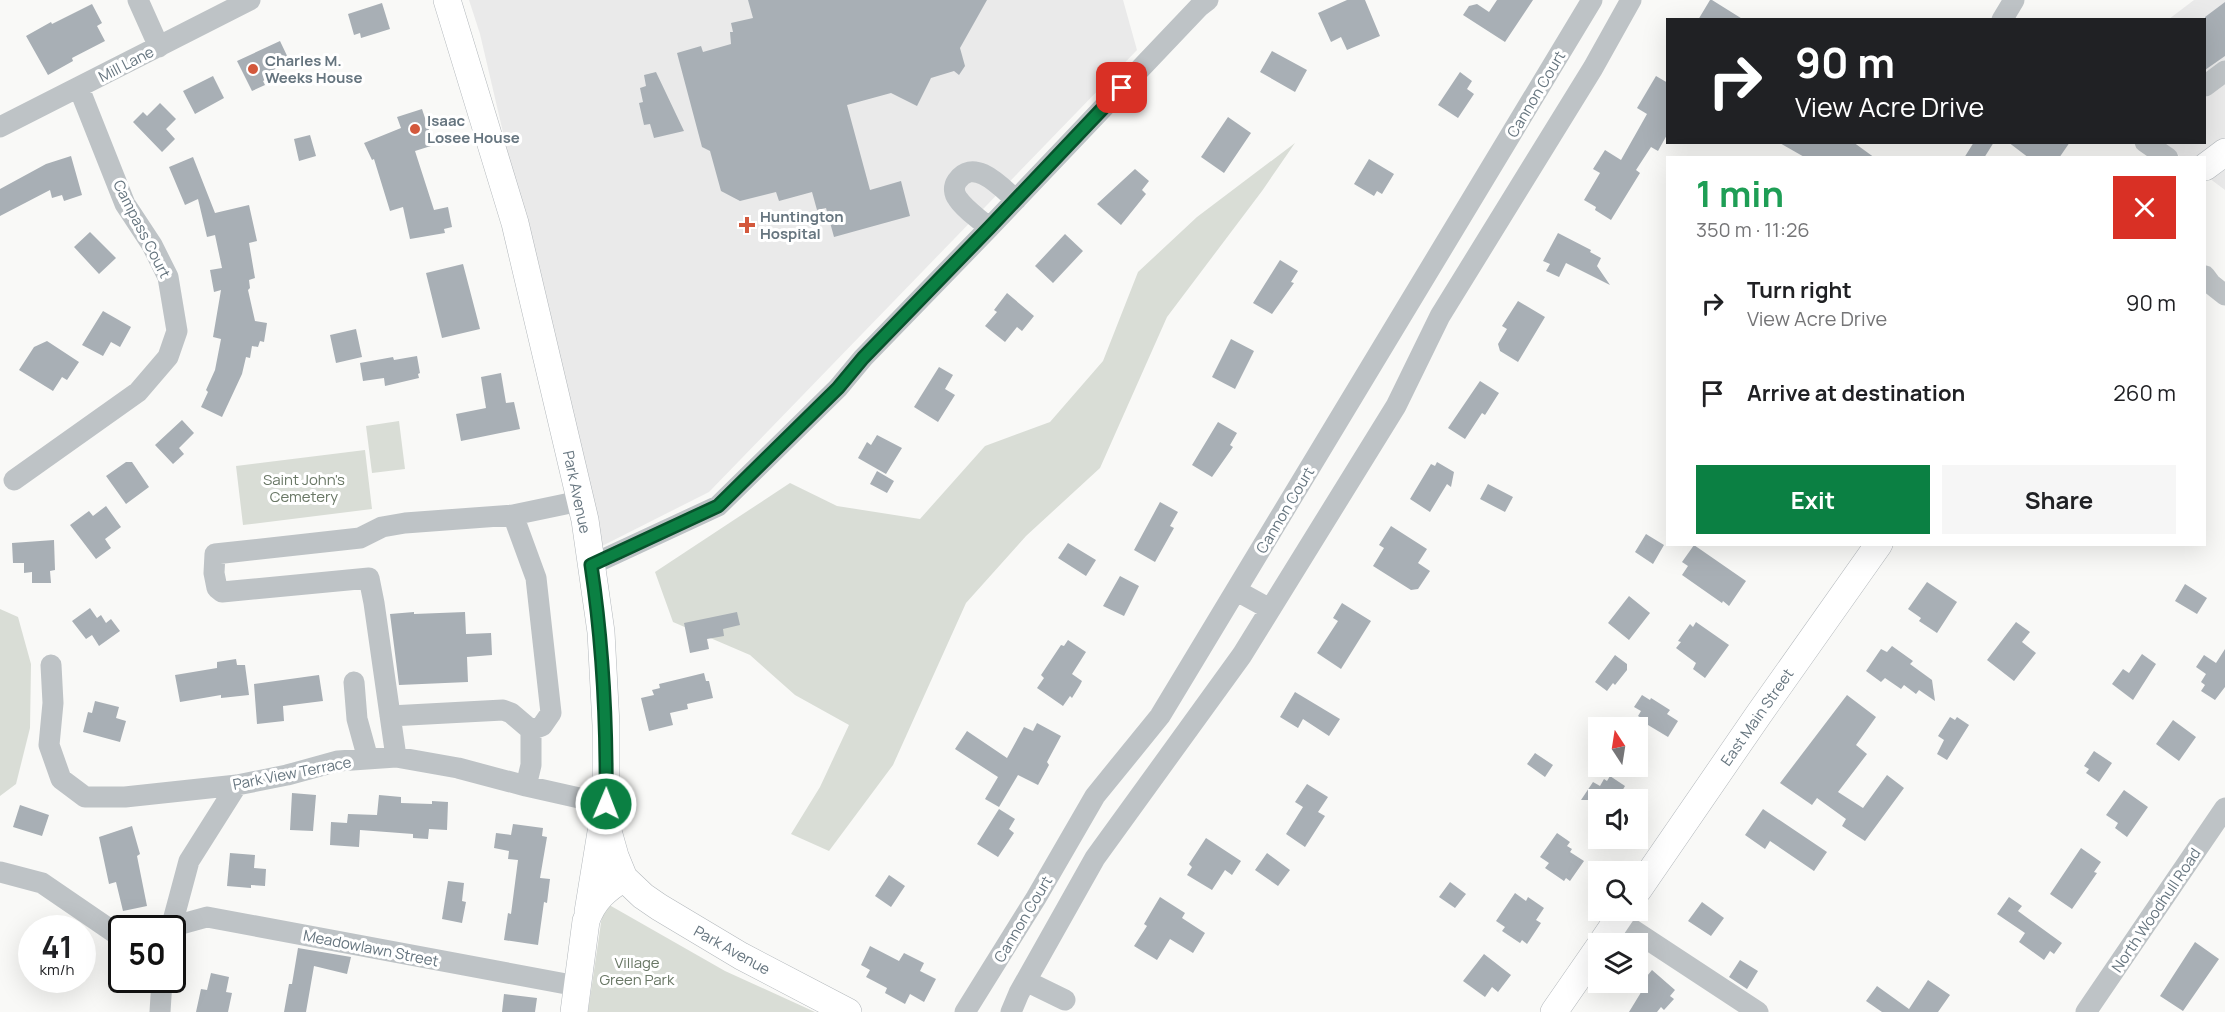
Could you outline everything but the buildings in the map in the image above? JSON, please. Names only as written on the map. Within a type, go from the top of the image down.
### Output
[{"type":"main road","name":"Park Avenue","points":[[447,0],[514,223],[580,501],[601,633],[606,824],[610,846],[624,878],[643,896],[701,933],[848,1012]]},
{"type":"main road","name":"East Main Street","points":[[1648,875],[1878,546]]},
{"type":"main road","points":[[575,999],[606,804]]},
{"type":"main road","points":[[586,921],[590,910],[600,896],[624,878]]},
{"type":"main road","points":[[1554,1012],[1588,962]]},
{"type":"street","points":[[138,0],[159,47]]},
{"type":"street","name":"Mill Lane","points":[[0,127],[250,0]]},
{"type":"street","points":[[591,565],[718,506],[838,388],[863,358],[1208,0]]},
{"type":"street","name":"Cannon Court","points":[[1011,1012],[1095,858],[1242,655],[1396,406],[1440,316],[1631,0]]},
{"type":"street","points":[[2003,18],[2014,0]]},
{"type":"street","points":[[1587,9],[1611,35]]},
{"type":"street","name":"Cannon Court","points":[[965,1012],[1036,898],[1095,796],[1160,716],[1587,9]]},
{"type":"street","points":[[2206,85],[2225,71]]},
{"type":"street","name":"Campass Court","points":[[14,480],[138,392],[168,357],[177,331],[168,277],[152,245],[125,204],[79,88]]},
{"type":"street","points":[[2148,144],[2165,156]]},
{"type":"street","points":[[989,228],[958,200],[954,191],[955,183],[962,176],[972,172],[986,174],[1016,200]]},
{"type":"street","points":[[2206,277],[2225,295]]},
{"type":"street","points":[[1400,319],[1431,334]]},
{"type":"street","points":[[396,757],[369,578],[222,592],[217,588],[214,573],[215,554],[360,538],[382,527],[405,523],[513,515],[580,501]]},
{"type":"street","points":[[513,515],[536,578],[551,713],[542,726],[531,730]]},
{"type":"street","points":[[1237,591],[1270,609]]},
{"type":"street","name":"Park View Terrace","points":[[51,664],[53,703],[49,745],[61,779],[85,797],[125,797],[237,784],[287,776],[338,761],[396,757],[458,768],[606,804]]},
{"type":"street","points":[[354,682],[357,719],[368,759]]},
{"type":"street","points":[[390,716],[503,710],[512,713],[531,730],[531,765],[526,786]]},
{"type":"street","points":[[1131,752],[1160,769]]},
{"type":"street","points":[[174,915],[189,861],[237,784]]},
{"type":"street","name":"North Woodhull Road","points":[[2086,1012],[2222,819]]},
{"type":"street","points":[[0,872],[42,883],[108,929]]},
{"type":"street","points":[[1036,898],[1065,911]]},
{"type":"street","name":"Meadowlawn Street","points":[[186,923],[207,917],[575,999]]},
{"type":"street","points":[[1629,921],[1758,1012]]},
{"type":"street","points":[[1026,981],[1065,1000]]},
{"type":"street","points":[[160,1012],[161,993]]},
{"type":"shaded area","name":"Huntington Hospital","points":[[469,0],[1123,0],[1137,50],[709,492],[600,547],[480,34]]},
{"type":"shaded area","points":[[2194,0],[2225,0],[2225,190],[2206,176],[2206,156],[2180,156],[2162,144],[2206,144],[2206,18],[2170,18]]},
{"type":"green space","points":[[1295,143],[1262,191],[1167,317],[1100,468],[1026,536],[966,603],[893,765],[829,851],[791,834],[820,787],[849,725],[795,695],[750,655],[673,622],[655,572],[790,483],[837,506],[920,519],[985,446],[1050,422],[1103,361],[1138,272],[1197,217]]},
{"type":"green space","points":[[399,421],[405,469],[372,473],[366,426]]},
{"type":"green space","name":"Saint John's Cemetery","points":[[365,450],[372,509],[243,525],[236,466]]},
{"type":"green space","points":[[0,609],[18,617],[31,664],[30,728],[16,784],[0,796]]},
{"type":"green space","name":"Village Green Park","points":[[604,902],[725,971],[815,1012],[588,1012]]},
{"type":"place","name":"Charles M. Weeks House","points":[[253,69]]},
{"type":"place","name":"Isaac Losee House","points":[[415,129]]},
{"type":"place","name":"Huntington Hospital","points":[[747,225]]},
{"type":"route","points":[[606,804],[607,757],[601,633],[591,565],[718,506],[838,388],[863,358],[1122,88]]}]
